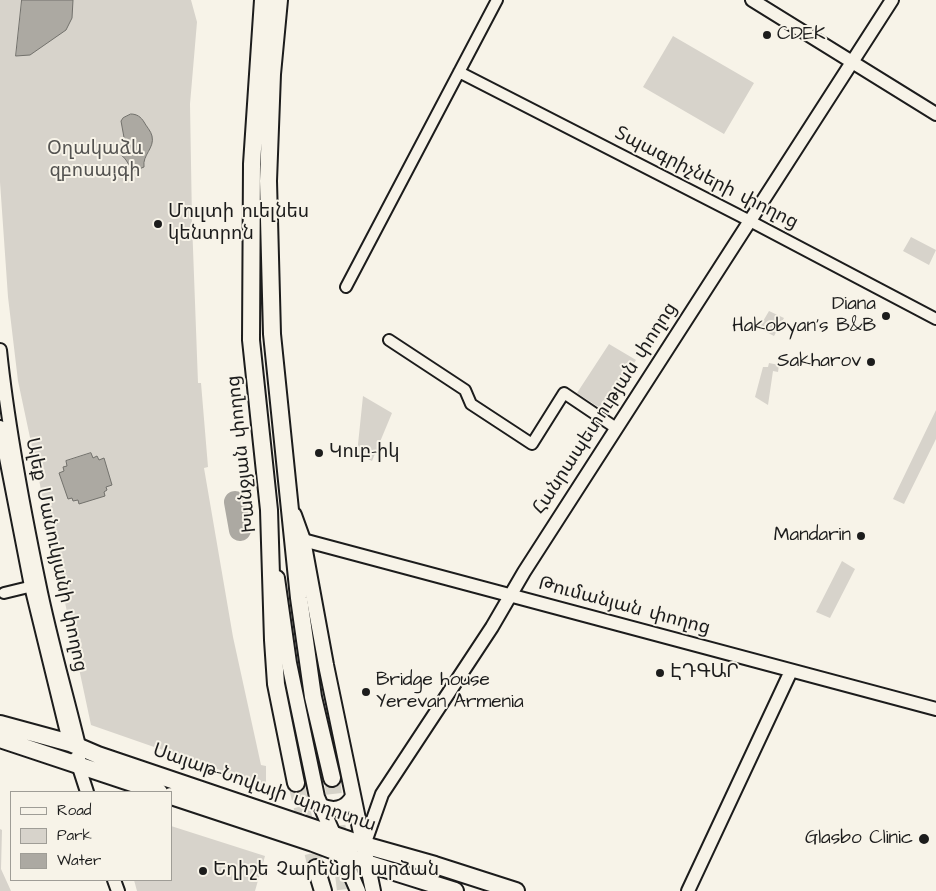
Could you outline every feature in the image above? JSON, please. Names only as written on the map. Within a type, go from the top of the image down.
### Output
[{"type":"main road","name":"Խանջյան փողոց","points":[[264,0],[252,164],[250,306],[251,340],[271,533],[289,663],[312,780],[320,805],[358,891]]},
{"type":"main road","points":[[279,0],[272,74],[268,201],[272,334],[299,598],[313,698],[332,778]]},
{"type":"main road","points":[[291,507],[303,540],[373,891]]},
{"type":"main road","points":[[271,533],[273,640],[276,684],[296,783]]},
{"type":"main road","name":"Սայաթ-Նովայի պողոտա","points":[[0,724],[74,745],[98,755],[364,845],[516,891]]},
{"type":"main road","name":"Սայաթ-Նովայի պողոտա","points":[[0,740],[156,791]]},
{"type":"main road","name":"Սայաթ-Նովայի պողոտա","points":[[172,796],[314,843],[366,863],[455,891]]},
{"type":"main road","points":[[320,805],[329,809],[337,809],[348,803],[353,796]]},
{"type":"main road","points":[[316,868],[323,891]]},
{"type":"street","points":[[346,288],[497,0]]},
{"type":"street","points":[[752,0],[936,114]]},
{"type":"street","name":"Հանրապետության փողոց","points":[[364,845],[382,794],[492,627],[616,428],[892,0]]},
{"type":"street","name":"Տպագրիչների փողոց","points":[[459,72],[936,319]]},
{"type":"street","points":[[389,340],[465,390],[471,404],[532,444],[564,393],[616,428]]},
{"type":"street","name":"Ալեք Մանուկյանի փողոց","points":[[0,350],[6,405],[35,586]]},
{"type":"street","name":"Ալեք Մանուկյանի փողոց","points":[[0,427],[35,586],[87,791]]},
{"type":"street","name":"Թումանյան փողոց","points":[[303,540],[936,710]]},
{"type":"street","points":[[4,593],[35,586]]},
{"type":"street","points":[[688,891],[791,671]]},
{"type":"green space","name":"Օղակաձև զբոսայգի","points":[[0,0],[191,0],[197,22],[190,104],[198,383],[201,383],[208,467],[204,468],[233,637],[261,765],[266,766],[266,786],[91,725],[18,381],[8,297],[0,182]]},
{"type":"green space","points":[[673,36],[754,83],[724,134],[643,87]]},
{"type":"green space","points":[[911,237],[936,250],[929,265],[903,251]]},
{"type":"green space","points":[[769,311],[784,318],[774,336],[759,328]]},
{"type":"green space","points":[[609,344],[636,360],[603,410],[577,393]]},
{"type":"green space","points":[[769,363],[779,365],[778,372],[773,371],[768,405],[755,397],[763,367],[768,367]]},
{"type":"green space","points":[[363,396],[392,413],[372,461],[357,454]]},
{"type":"green space","points":[[936,410],[936,439],[904,504],[893,499]]},
{"type":"green space","points":[[842,561],[855,569],[830,618],[816,612]]},
{"type":"green space","points":[[172,826],[265,856],[255,891],[137,891],[134,881],[172,881]]},
{"type":"green space","points":[[0,829],[2,830],[1,869],[11,891],[0,891]]},
{"type":"water","points":[[22,0],[73,0],[72,18],[66,30],[30,55],[16,56]]},
{"type":"water","points":[[131,114],[137,115],[142,119],[152,136],[152,144],[145,159],[144,167],[134,171],[121,155],[125,143],[121,121]]},
{"type":"water","points":[[91,453],[93,458],[97,456],[99,460],[104,458],[112,485],[106,487],[105,496],[79,504],[78,500],[68,499],[59,473],[64,471],[63,467],[67,466],[66,461]]},
{"type":"waterway","points":[[235,502],[240,530]]},
{"type":"tunnel","points":[[332,778],[345,891]]},
{"type":"tunnel","points":[[296,783],[316,868]]},
{"type":"place","name":"CDEK","points":[[767,35]]},
{"type":"place","name":"Մուլտի ուելնես կենտրոն","points":[[158,224]]},
{"type":"place","name":"Diana Hakobyan’s B&B","points":[[886,316]]},
{"type":"place","name":"Sakharov","points":[[871,362]]},
{"type":"place","name":"Կուբ-իկ","points":[[319,453]]},
{"type":"place","name":"Mandarin","points":[[861,536]]},
{"type":"place","name":"ԷԴԳԱՐ","points":[[660,673]]},
{"type":"place","name":"Bridge house Yerevan Armenia","points":[[366,692]]},
{"type":"place","name":"Glasbo Clinic","points":[[924,839]]},
{"type":"place","name":"Եղիշե Չարենցի արձան","points":[[203,871]]}]
